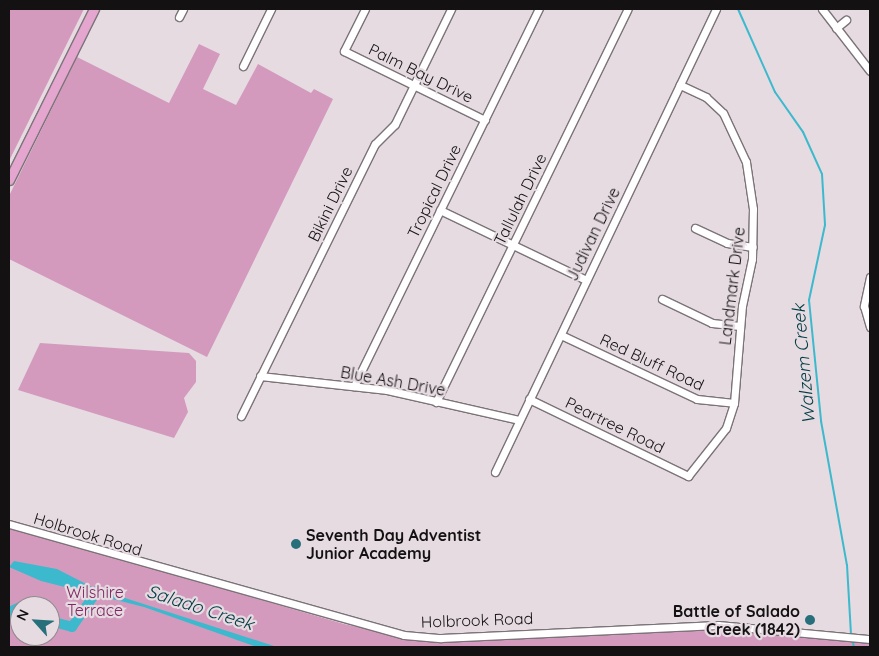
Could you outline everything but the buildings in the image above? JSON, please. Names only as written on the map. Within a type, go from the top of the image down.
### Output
[{"type":"main road","points":[[9,180],[94,9]]},
{"type":"street","points":[[179,17],[183,9]]},
{"type":"street","points":[[243,66],[272,9]]},
{"type":"street","name":"Palm Bay Drive","points":[[365,9],[344,50],[484,120]]},
{"type":"street","name":"Bikini Drive","points":[[241,416],[375,144],[395,124],[450,9]]},
{"type":"street","name":"Tropical Drive","points":[[354,386],[539,9]]},
{"type":"street","name":"Tallulah Drive","points":[[436,402],[628,9]]},
{"type":"street","name":"Judivan Drive","points":[[495,472],[716,9]]},
{"type":"street","points":[[822,9],[870,70]]},
{"type":"street","points":[[836,28],[846,20]]},
{"type":"street","name":"Landmark Drive","points":[[680,84],[719,109],[744,156],[754,210],[753,247],[740,326],[734,403],[723,434],[688,476]]},
{"type":"street","points":[[440,210],[586,280]]},
{"type":"street","points":[[695,228],[727,243],[753,247]]},
{"type":"street","points":[[870,277],[864,306],[870,328]]},
{"type":"street","points":[[662,300],[712,323],[740,326]]},
{"type":"street","name":"Red Bluff Road","points":[[561,335],[697,399],[734,403]]},
{"type":"street","name":"Blue Ash Drive","points":[[260,376],[354,386],[519,420]]},
{"type":"street","name":"Peartree Road","points":[[529,399],[688,476]]},
{"type":"street","name":"Holbrook Road","points":[[9,524],[404,635],[447,638],[677,625],[870,639]]},
{"type":"green space","points":[[9,9],[84,9],[9,161]]},
{"type":"green space","points":[[199,44],[220,54],[203,89],[236,105],[258,64],[311,93],[314,89],[333,99],[207,357],[9,259],[9,196],[77,57],[169,103]]},
{"type":"green space","points":[[40,343],[189,353],[196,361],[196,382],[184,398],[188,412],[174,438],[18,390]]},
{"type":"green space","name":"Wilshire Terrace","points":[[9,526],[344,624],[419,640],[711,629],[870,642],[870,647],[9,647]]},
{"type":"water","points":[[14,561],[57,569],[94,588],[277,647],[257,647],[144,607],[41,581],[9,567]]},
{"type":"waterway","name":"Walzem Creek","points":[[738,9],[775,92],[803,132],[822,174],[825,225],[809,300],[821,421],[847,565],[851,635]]},
{"type":"waterway","points":[[60,624],[72,627],[97,591]]},
{"type":"waterway","name":"Walzem Creek","points":[[852,639],[854,647]]},
{"type":"place","name":"Seventh Day Adventist Junior Academy","points":[[296,544]]},
{"type":"place","name":"Battle of Salado Creek (1842)","points":[[810,620]]},
{"type":"water label","name":"Salado Creek","points":[[200,608]]}]
